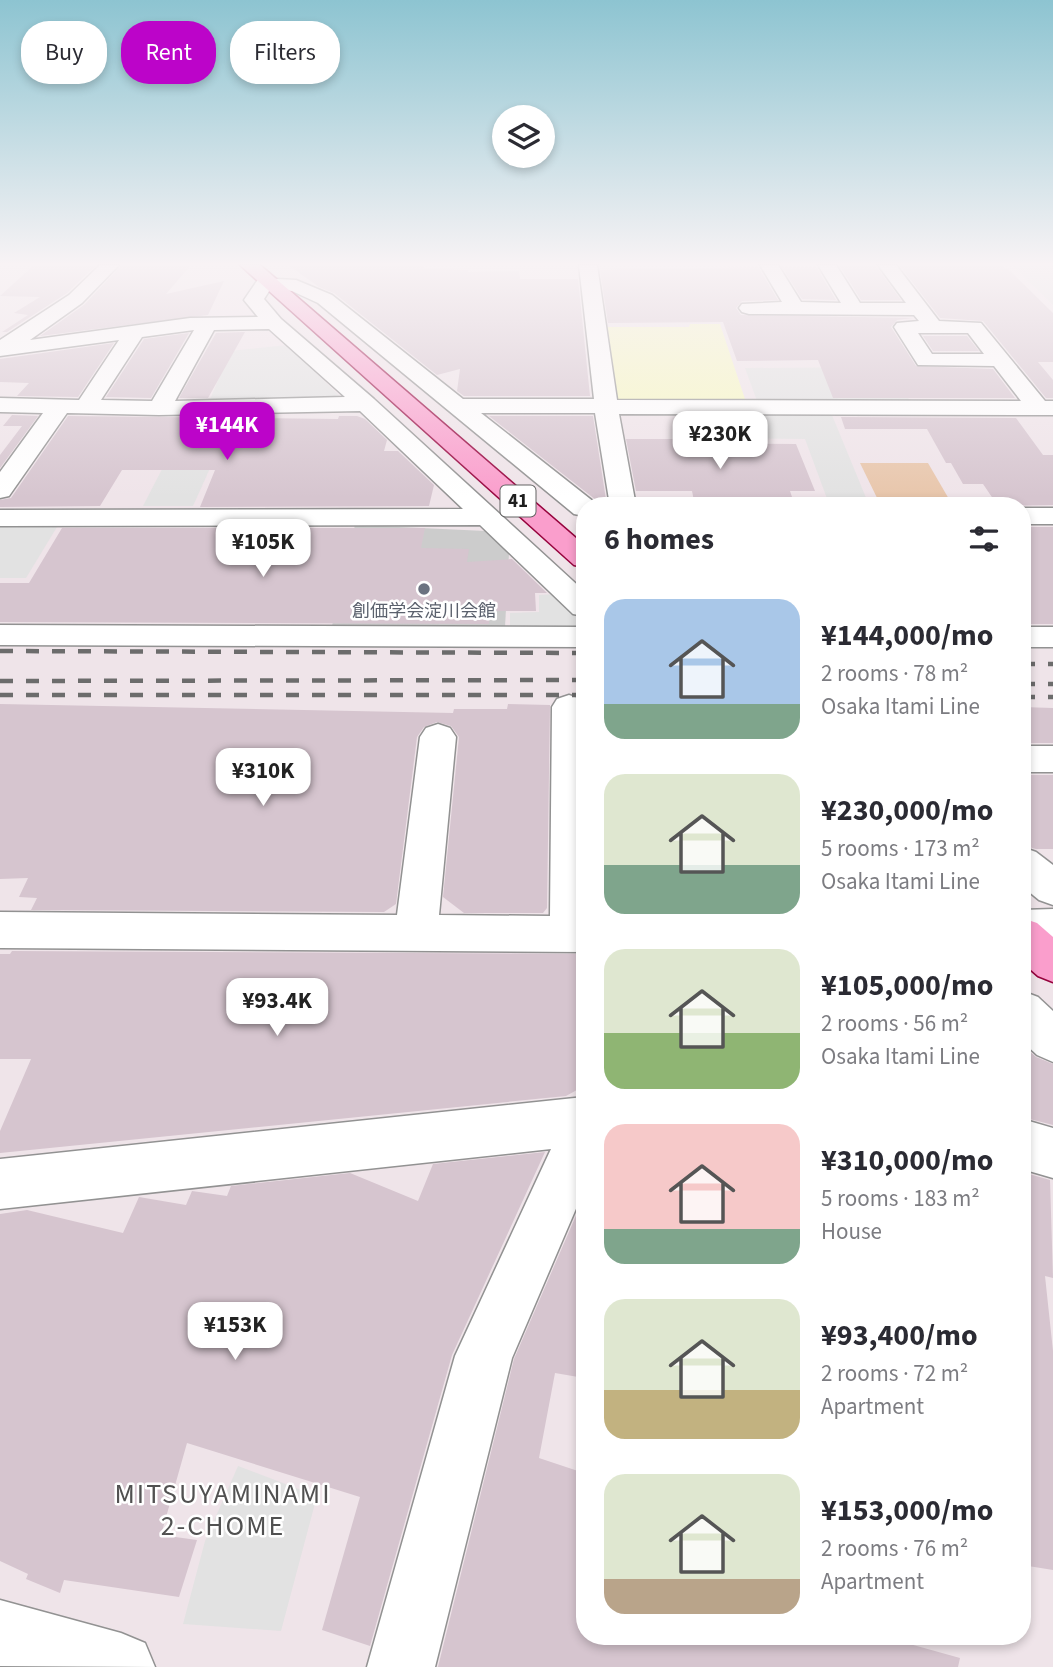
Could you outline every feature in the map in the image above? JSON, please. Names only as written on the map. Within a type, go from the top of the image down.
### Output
[{"type":"main road","name":"41","points":[[337,343],[576,552]]},
{"type":"main road","points":[[1031,944],[1053,963]]},
{"type":"street","points":[[0,349],[47,343]]},
{"type":"street","points":[[86,406],[127,343]]},
{"type":"street","points":[[159,408],[197,343]]},
{"type":"street","points":[[296,343],[576,600]]},
{"type":"street","points":[[379,343],[576,502]]},
{"type":"street","points":[[598,343],[621,497]]},
{"type":"street","points":[[915,343],[926,360],[1000,360]]},
{"type":"street","points":[[986,343],[1046,408]]},
{"type":"street","points":[[0,405],[159,408],[366,404]]},
{"type":"street","points":[[0,490],[60,406]]},
{"type":"street","points":[[458,406],[1046,408]]},
{"type":"street","points":[[1031,516],[1053,516]]},
{"type":"street","points":[[0,518],[488,517]]},
{"type":"street","points":[[0,635],[576,637]]},
{"type":"street","points":[[569,707],[576,758]]},
{"type":"street","points":[[416,933],[438,737]]},
{"type":"street","points":[[1031,759],[1053,759]]},
{"type":"street","points":[[1031,870],[1053,888]]},
{"type":"street","points":[[1031,928],[1053,928]]},
{"type":"street","points":[[0,930],[576,934]]},
{"type":"street","points":[[1031,1020],[1053,1040]]},
{"type":"street","points":[[0,1184],[576,1122]]},
{"type":"street","points":[[1031,1147],[1053,1153]]},
{"type":"street","points":[[401,1667],[484,1356],[576,1152]]},
{"type":"street","points":[[0,1633],[121,1667]]},
{"type":"shaded area","points":[[287,345],[346,402],[209,402],[230,351]]},
{"type":"shaded area","points":[[889,367],[910,401],[757,401],[745,368]]},
{"type":"shaded area","points":[[725,414],[832,415],[866,497],[826,497],[805,439],[731,438]]},
{"type":"shaded area","points":[[175,444],[221,444],[193,506],[143,506]]},
{"type":"shaded area","points":[[860,463],[928,463],[948,497],[877,497]]},
{"type":"shaded area","name":"創価学会淀川会館","points":[[355,525],[486,531],[509,553],[505,627],[332,626]]},
{"type":"shaded area","points":[[0,527],[57,527],[26,578],[0,578]]},
{"type":"shaded area","points":[[556,594],[576,612],[576,631],[510,628],[510,613],[539,612],[539,595]]},
{"type":"shaded area","points":[[238,1466],[317,1496],[281,1631],[183,1624],[205,1541]]},
{"type":"green space","points":[[607,343],[726,343],[746,402],[625,402],[613,398]]},
{"type":"building","points":[[114,343],[78,397],[17,396],[29,383],[0,382],[0,359]]},
{"type":"building","points":[[142,343],[183,343],[151,398],[106,397]]},
{"type":"building","points":[[210,343],[239,343],[208,398],[179,398]]},
{"type":"building","points":[[397,343],[585,343],[590,396],[464,396],[457,391],[460,369],[437,375]]},
{"type":"building","points":[[730,343],[901,343],[916,366],[993,369],[1015,398],[833,398],[818,360],[737,361]]},
{"type":"building","points":[[928,343],[972,343],[979,351],[933,351]]},
{"type":"building","points":[[1001,343],[1053,343],[1053,362],[1038,362],[1053,380],[1053,398],[1046,398]]},
{"type":"building","points":[[12,415],[38,416],[0,468],[0,455],[22,426],[3,426]]},
{"type":"building","points":[[68,416],[338,419],[339,416],[357,416],[365,419],[387,440],[384,451],[398,451],[434,485],[429,506],[200,507],[215,470],[122,470],[100,506],[0,507],[0,500],[11,498]]},
{"type":"building","points":[[489,416],[593,416],[606,497],[592,497]]},
{"type":"building","points":[[841,417],[1016,418],[1043,455],[1053,455],[1053,505],[1031,505],[1031,497],[992,497],[983,484],[963,484],[951,463],[946,463],[927,429],[845,429]]},
{"type":"building","points":[[626,439],[683,439],[684,443],[796,444],[815,491],[790,491],[792,497],[693,497],[692,491],[636,491]]},
{"type":"building","points":[[1031,527],[1053,527],[1053,624],[1031,624]]},
{"type":"building","points":[[62,528],[425,528],[421,548],[469,549],[467,562],[512,559],[547,593],[535,593],[536,611],[490,611],[489,624],[0,622],[0,583],[29,583]]},
{"type":"building","points":[[0,704],[453,713],[454,709],[507,709],[508,704],[550,705],[547,908],[543,913],[464,913],[443,897],[459,737],[451,726],[437,722],[424,727],[417,737],[396,904],[384,912],[31,910],[37,898],[19,897],[28,878],[0,879]]},
{"type":"building","points":[[1031,707],[1053,708],[1053,743],[1031,743]]},
{"type":"building","points":[[1031,775],[1053,775],[1053,849],[1031,848]]},
{"type":"building","points":[[12,951],[576,954],[576,1090],[566,1096],[0,1153],[0,1131],[31,1059],[0,1059],[0,954],[10,954]]},
{"type":"building","points":[[1031,1053],[1053,1064],[1053,1125],[1031,1119]]},
{"type":"building","points":[[545,1152],[452,1355],[370,1646],[322,1630],[360,1497],[187,1443],[161,1535],[197,1540],[179,1597],[64,1580],[60,1593],[26,1579],[28,1574],[0,1561],[0,1214],[27,1210],[123,1233],[139,1197],[186,1205],[192,1191],[227,1196],[231,1186],[350,1173],[418,1201],[433,1164]]},
{"type":"building","points":[[1031,1175],[1050,1180],[1053,1278],[1045,1276],[1053,1351],[1053,1570],[1031,1566]]},
{"type":"building","points":[[576,1216],[576,1377],[555,1373],[539,1458],[576,1470],[576,1645],[913,1645],[960,1658],[958,1667],[438,1667],[514,1359]]},
{"type":"railway","points":[[0,651],[576,653]]},
{"type":"railway","points":[[1031,664],[1053,664]]},
{"type":"railway","points":[[0,681],[576,680]]},
{"type":"railway","points":[[1031,684],[1053,684]]},
{"type":"railway","points":[[0,695],[576,695]]},
{"type":"railway","points":[[1031,697],[1053,697]]},
{"type":"place","name":"創価学会淀川会館","points":[[424,589]]},
{"type":"district","name":"MITSUYAMINAMI 2-CHOME","points":[[223,1510]]}]
